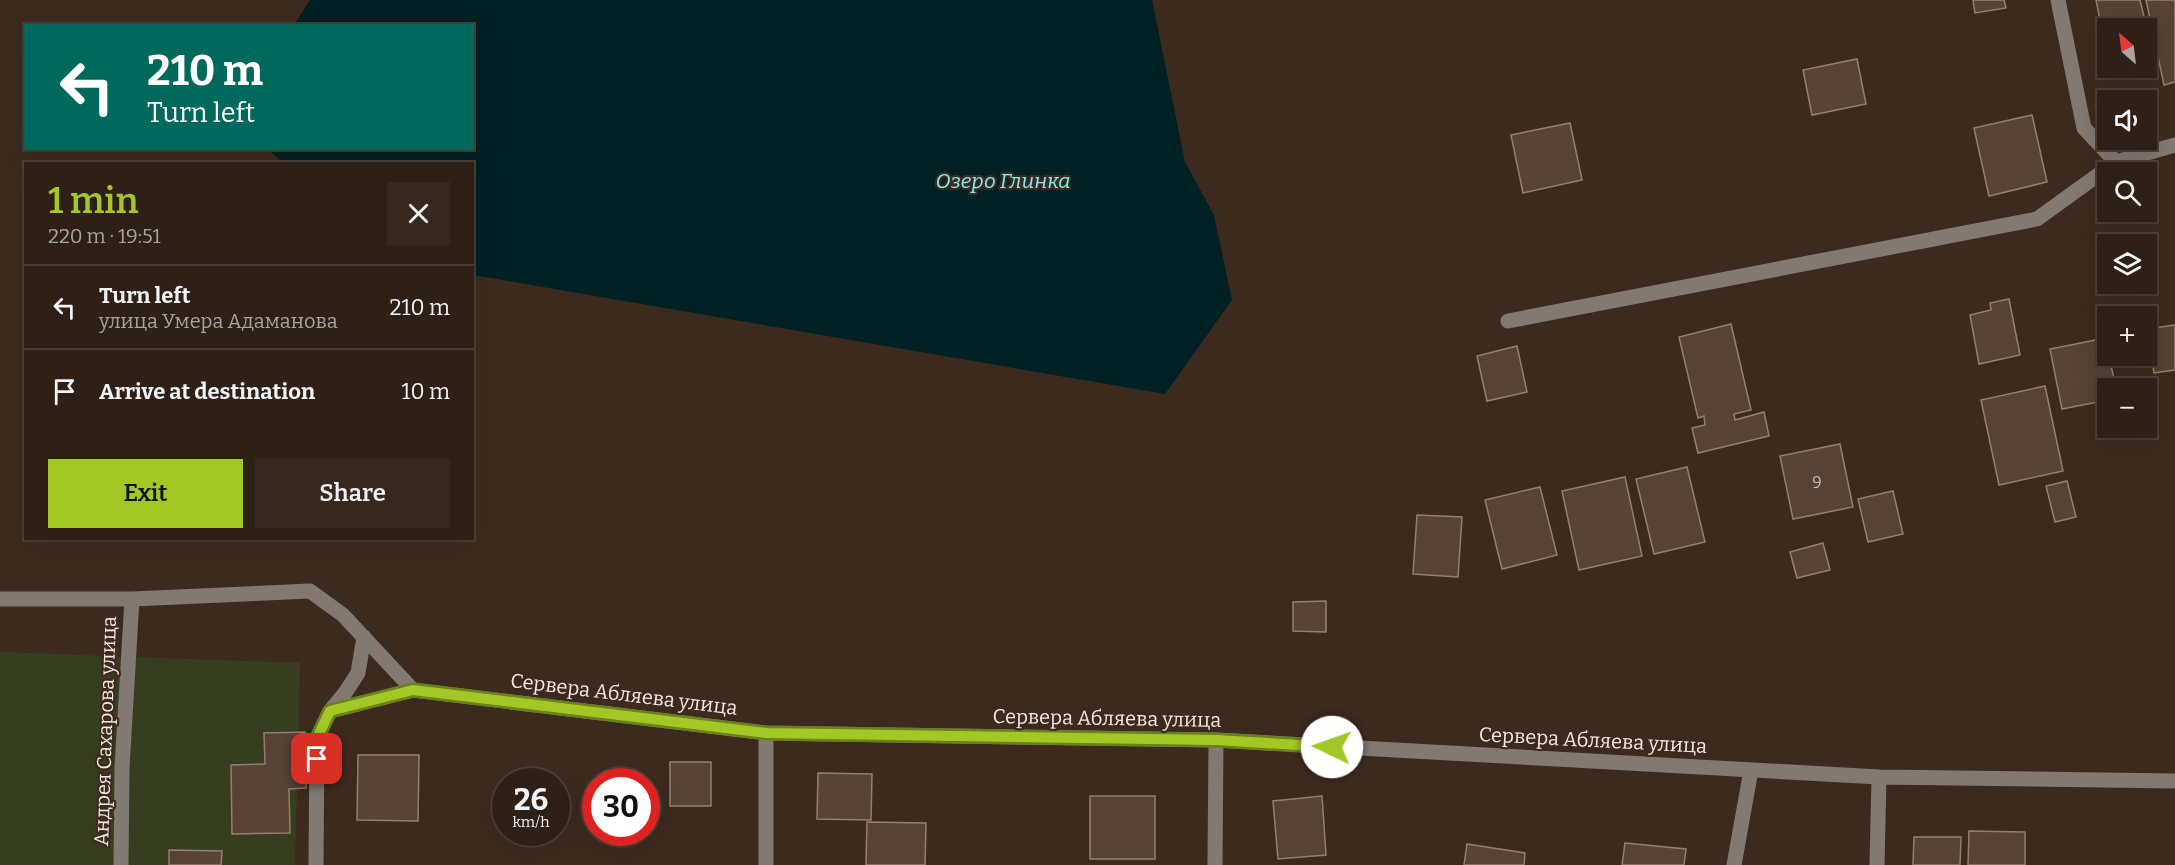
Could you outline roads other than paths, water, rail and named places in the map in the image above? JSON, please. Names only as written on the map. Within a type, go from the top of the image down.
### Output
[{"type":"street","points":[[2058,0],[2084,128],[2116,162],[2175,145]]},
{"type":"street","points":[[1508,321],[2037,219],[2097,176]]},
{"type":"street","points":[[0,599],[132,599],[310,591],[343,615],[413,690]]},
{"type":"street","name":"Андрея Сахарова улица","points":[[121,865],[122,768],[132,599]]},
{"type":"street","points":[[316,865],[317,738],[330,711],[358,673],[364,637]]},
{"type":"street","name":"Сервера Абляева улица","points":[[330,711],[413,690],[766,733],[1216,740],[1879,777],[2175,781]]},
{"type":"street","points":[[766,733],[766,865]]},
{"type":"street","points":[[1215,865],[1216,740]]},
{"type":"street","points":[[1734,865],[1751,770]]},
{"type":"street","points":[[1877,865],[1879,777]]},
{"type":"water","name":"Озеро Глинка","points":[[310,0],[1152,0],[1185,162],[1214,215],[1232,300],[1165,394],[474,275],[474,162],[282,162],[269,150],[474,150],[474,24],[295,24]]}]
